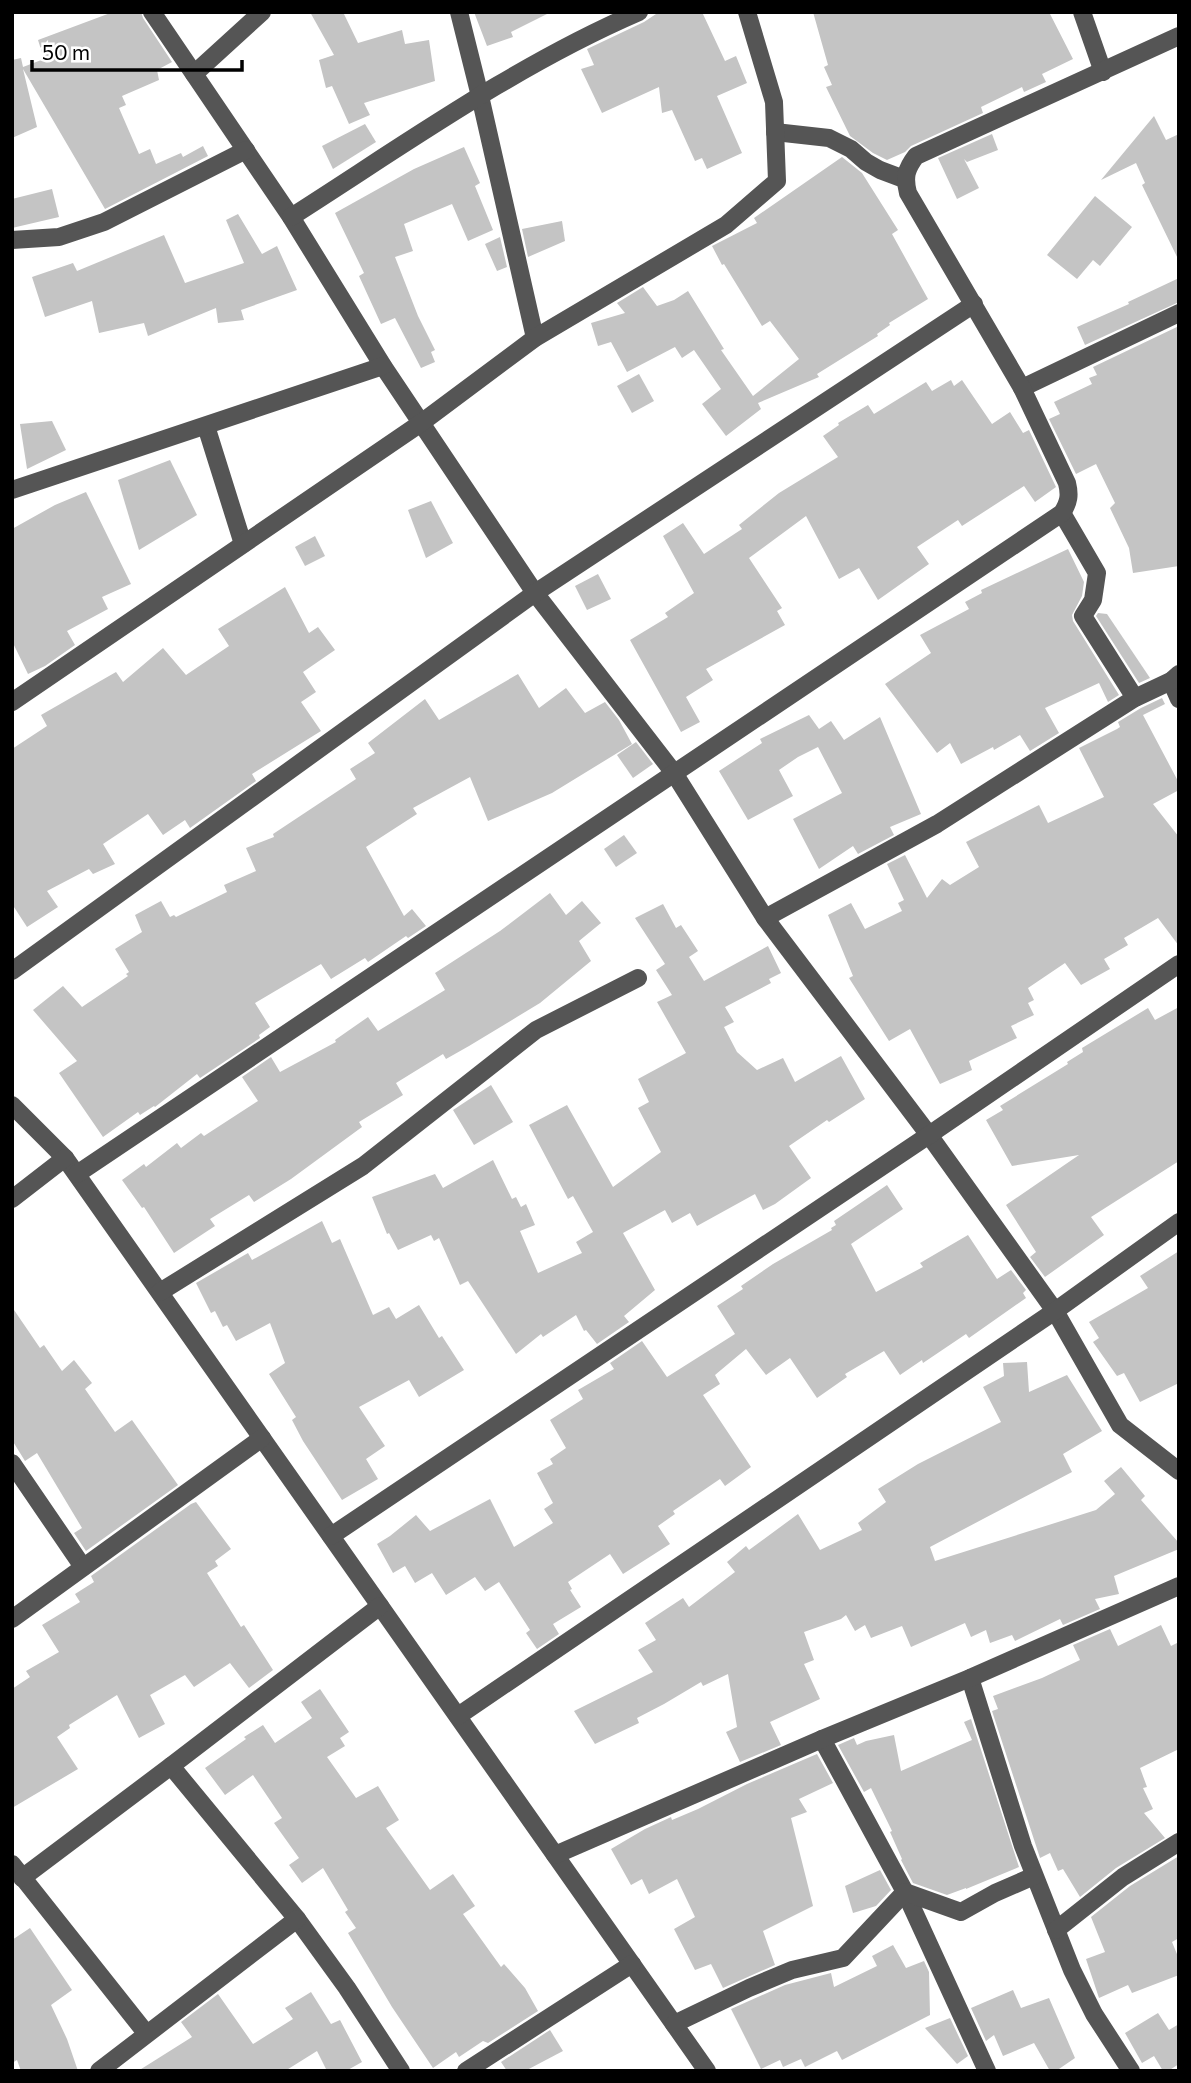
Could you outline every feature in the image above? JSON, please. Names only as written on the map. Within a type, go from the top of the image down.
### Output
[{"type":"street","points":[[152,12],[291,217],[383,366],[535,593],[674,773],[765,918],[929,1135],[1055,1311],[1120,1426],[1179,1471]]},
{"type":"street","points":[[194,74],[262,12]]},
{"type":"street","points":[[459,12],[481,96],[535,338]]},
{"type":"street","points":[[291,217],[481,96],[596,31],[639,12]]},
{"type":"street","points":[[12,702],[421,423],[535,338],[726,225],[777,181],[774,103],[747,12]]},
{"type":"street","points":[[1082,12],[1103,72]]},
{"type":"street","points":[[77,1174],[1062,513],[1070,495],[1067,483],[1022,388],[908,193],[904,179],[908,166],[916,156],[1179,36]]},
{"type":"street","points":[[775,132],[829,138],[851,149],[880,170],[904,179]]},
{"type":"street","points":[[12,240],[59,237],[104,222],[246,150]]},
{"type":"street","points":[[12,971],[535,593],[974,304]]},
{"type":"street","points":[[1022,388],[1179,313]]},
{"type":"street","points":[[12,490],[383,366]]},
{"type":"street","points":[[206,426],[243,544]]},
{"type":"street","points":[[1062,513],[1097,573],[1093,600],[1083,616],[1135,698]]},
{"type":"street","points":[[765,918],[937,824],[1135,698],[1175,678],[1179,699]]},
{"type":"street","points":[[331,1536],[1179,964]]},
{"type":"street","points":[[160,1292],[363,1166],[536,1030],[638,978]]},
{"type":"street","points":[[12,1105],[65,1158],[77,1174],[706,2071]]},
{"type":"street","points":[[12,1199],[65,1158]]},
{"type":"street","points":[[458,1716],[1055,1311],[1179,1222]]},
{"type":"street","points":[[12,1619],[262,1438]]},
{"type":"street","points":[[12,1463],[83,1567]]},
{"type":"street","points":[[555,1855],[1179,1586]]},
{"type":"street","points":[[146,2033],[17,1871],[171,1766],[380,1606]]},
{"type":"street","points":[[970,1678],[1023,1846],[1072,1970],[1094,2014],[1132,2071]]},
{"type":"street","points":[[822,1739],[905,1892],[987,2071]]},
{"type":"street","points":[[171,1766],[297,1919],[347,1988],[401,2071]]},
{"type":"street","points":[[1056,1930],[1123,1877],[1179,1842]]},
{"type":"street","points":[[905,1892],[961,1912],[1034,1876]]},
{"type":"street","points":[[674,2024],[792,1970],[843,1958],[905,1892]]},
{"type":"street","points":[[99,2071],[297,1919]]},
{"type":"street","points":[[466,2071],[632,1964]]},
{"type":"building","points":[[113,12],[141,12],[172,62],[157,70],[159,80],[122,96],[126,105],[119,108],[139,154],[150,149],[156,164],[181,153],[183,157],[203,146],[208,156],[105,209],[23,69],[37,127],[12,138],[12,60],[21,58],[23,67],[44,59],[38,40]]},
{"type":"building","points":[[310,12],[343,12],[358,43],[402,30],[405,44],[429,40],[435,81],[364,103],[370,115],[349,124],[332,86],[326,88],[319,60],[334,55]]},
{"type":"building","points":[[474,12],[551,12],[511,32],[513,37],[487,46]]},
{"type":"building","points":[[659,12],[702,12],[725,61],[736,56],[747,83],[717,96],[742,153],[707,169],[702,158],[695,161],[672,110],[662,113],[659,87],[602,113],[581,69],[594,65],[587,49]]},
{"type":"building","points":[[813,12],[1049,12],[1073,59],[1042,74],[1046,82],[1024,92],[1022,87],[981,107],[983,113],[887,160],[850,136],[826,87],[832,85],[824,67],[828,65]]},
{"type":"building","points":[[1154,116],[1166,140],[1179,134],[1179,261],[1142,185],[1145,183],[1136,163],[1101,180]]},
{"type":"building","points":[[365,124],[376,142],[333,169],[322,146]]},
{"type":"building","points":[[992,134],[998,150],[967,162],[964,159],[979,188],[957,199],[938,158]]},
{"type":"building","points":[[464,147],[480,183],[475,186],[493,230],[468,241],[452,204],[404,224],[413,251],[395,257],[418,316],[435,350],[431,352],[435,362],[421,368],[395,318],[381,324],[359,276],[364,273],[335,213],[414,169]]},
{"type":"building","points":[[842,157],[862,173],[898,230],[892,234],[928,299],[889,323],[878,336],[817,374],[819,377],[758,403],[761,409],[726,436],[702,404],[721,389],[694,350],[682,358],[675,347],[627,372],[611,342],[598,346],[591,323],[625,313],[617,303],[643,287],[657,306],[688,291],[724,349],[721,350],[753,396],[799,359],[770,321],[762,326],[712,246],[757,223],[754,218]]},
{"type":"building","points":[[52,189],[59,217],[12,228],[12,199]]},
{"type":"building","points":[[1095,196],[1132,227],[1100,266],[1093,260],[1077,279],[1047,255]]},
{"type":"building","points":[[238,214],[262,254],[277,246],[297,290],[241,310],[244,320],[218,323],[216,308],[148,336],[144,323],[99,333],[92,301],[45,317],[32,277],[73,263],[77,271],[164,235],[185,283],[244,263],[226,220]]},
{"type":"building","points":[[562,221],[565,241],[528,257],[522,229]]},
{"type":"building","points":[[500,237],[507,267],[497,271],[485,244]]},
{"type":"building","points":[[1179,278],[1179,302],[1085,345],[1077,327]]},
{"type":"building","points":[[1179,326],[1179,566],[1133,573],[1129,548],[1110,508],[1115,503],[1096,464],[1076,474],[1049,419],[1060,414],[1054,402],[1092,384],[1089,378],[1097,375],[1093,367]]},
{"type":"building","points":[[639,374],[654,401],[632,413],[617,386]]},
{"type":"building","points":[[951,380],[954,386],[962,380],[992,424],[1010,412],[1023,433],[1029,430],[1056,487],[1035,502],[1024,486],[962,526],[958,520],[917,547],[929,564],[878,600],[859,568],[839,579],[806,516],[749,558],[782,608],[777,611],[785,625],[706,669],[713,680],[686,697],[700,722],[681,732],[630,640],[668,617],[665,613],[694,593],[663,536],[683,523],[704,554],[742,529],[739,525],[779,493],[838,457],[823,436],[839,425],[838,423],[868,405],[874,414],[926,382],[932,391]]},
{"type":"building","points":[[52,421],[66,450],[27,469],[20,424]]},
{"type":"building","points":[[170,460],[197,515],[139,550],[118,480]]},
{"type":"building","points":[[86,492],[131,584],[102,597],[108,609],[67,631],[75,645],[45,666],[28,674],[12,641],[12,529],[55,505]]},
{"type":"building","points":[[431,501],[453,543],[426,558],[408,510]]},
{"type":"building","points":[[315,536],[325,556],[305,566],[295,547]]},
{"type":"building","points":[[1068,549],[1084,582],[1082,596],[1072,615],[1073,621],[1119,695],[1108,702],[1099,683],[1045,708],[1059,733],[1030,751],[1020,735],[961,764],[950,743],[937,753],[885,684],[931,653],[920,635],[969,609],[965,602],[982,593],[981,590]]},
{"type":"building","points":[[598,574],[611,599],[587,610],[575,586]]},
{"type":"building","points":[[285,587],[309,633],[318,627],[335,650],[303,672],[316,692],[301,702],[321,731],[252,774],[256,781],[190,828],[185,820],[163,835],[148,814],[103,844],[115,864],[93,874],[89,869],[47,891],[58,907],[27,927],[12,904],[12,749],[47,726],[41,715],[116,672],[123,682],[163,648],[186,675],[229,646],[218,629]]},
{"type":"building","points":[[1098,613],[1107,614],[1150,678],[1139,683],[1096,616]]},
{"type":"building","points":[[518,674],[539,708],[566,688],[585,713],[605,702],[632,744],[552,793],[488,821],[470,777],[413,808],[417,814],[366,847],[404,916],[412,909],[426,926],[368,962],[365,958],[331,979],[321,964],[255,1003],[270,1027],[259,1035],[260,1038],[200,1078],[197,1074],[155,1107],[140,1115],[138,1112],[103,1137],[59,1073],[77,1061],[33,1010],[63,986],[82,1007],[128,976],[126,974],[129,972],[115,949],[142,932],[135,915],[161,901],[170,917],[176,917],[227,892],[224,885],[256,871],[246,848],[274,837],[273,834],[356,779],[350,769],[375,753],[368,743],[425,699],[439,720]]},
{"type":"building","points":[[1162,698],[1165,704],[1143,715],[1179,783],[1179,790],[1153,804],[1179,837],[1179,946],[1158,918],[1124,938],[1128,945],[1104,959],[1110,969],[1081,985],[1065,963],[1028,988],[1034,1000],[1028,1003],[1034,1015],[1011,1026],[1017,1038],[969,1061],[972,1070],[940,1084],[910,1029],[889,1041],[849,978],[853,976],[828,915],[851,903],[865,929],[902,911],[898,903],[904,900],[887,864],[905,855],[927,898],[942,879],[950,885],[979,867],[966,842],[1039,805],[1048,823],[1104,797],[1079,748],[1117,729],[1120,727],[1118,722]]},
{"type":"building","points":[[809,715],[819,729],[831,721],[844,740],[880,717],[921,814],[890,827],[894,835],[858,854],[853,846],[819,869],[793,819],[842,793],[818,747],[779,770],[793,796],[748,820],[719,771],[762,743],[760,739]]},
{"type":"building","points":[[636,742],[653,764],[633,778],[617,755]]},
{"type":"building","points":[[624,835],[637,853],[616,867],[604,849]]},
{"type":"building","points":[[550,893],[566,915],[582,901],[601,923],[579,941],[591,961],[540,1003],[446,1059],[443,1054],[396,1083],[403,1095],[359,1122],[362,1127],[291,1179],[254,1202],[249,1195],[210,1219],[215,1226],[174,1253],[144,1207],[142,1208],[122,1180],[144,1164],[146,1167],[177,1143],[181,1148],[201,1133],[204,1136],[258,1101],[242,1077],[271,1057],[280,1072],[336,1042],[335,1040],[368,1017],[378,1031],[445,990],[435,973],[500,931]]},
{"type":"building","points":[[663,904],[676,928],[681,925],[698,951],[689,957],[704,981],[768,946],[781,973],[769,979],[771,983],[725,1007],[734,1022],[724,1027],[737,1052],[757,1070],[783,1058],[795,1082],[841,1056],[865,1099],[829,1122],[827,1120],[789,1146],[811,1178],[775,1204],[763,1210],[755,1194],[697,1226],[690,1213],[672,1223],[665,1210],[623,1233],[655,1290],[624,1316],[629,1322],[597,1344],[586,1330],[584,1331],[576,1315],[543,1337],[541,1334],[516,1354],[468,1281],[460,1285],[439,1238],[434,1241],[431,1235],[398,1250],[389,1233],[387,1234],[372,1197],[435,1174],[443,1188],[493,1160],[512,1199],[516,1197],[521,1207],[526,1204],[535,1225],[520,1231],[538,1273],[582,1253],[576,1242],[593,1232],[573,1196],[568,1199],[529,1125],[567,1105],[613,1187],[661,1152],[638,1108],[649,1102],[638,1079],[686,1053],[657,1002],[672,995],[656,970],[665,964],[635,918]]},
{"type":"building","points":[[1179,1007],[1179,1161],[1091,1217],[1104,1235],[1045,1277],[1030,1257],[1036,1252],[1006,1205],[1079,1155],[1012,1166],[986,1120],[1003,1110],[1000,1106],[1068,1064],[1067,1062],[1083,1052],[1082,1048],[1148,1008],[1155,1020]]},
{"type":"building","points":[[491,1085],[513,1122],[474,1145],[453,1110]]},
{"type":"building","points":[[887,1185],[903,1209],[851,1244],[876,1292],[923,1267],[920,1263],[968,1235],[997,1279],[1011,1270],[1026,1290],[1023,1293],[1026,1298],[969,1338],[966,1334],[900,1375],[884,1351],[845,1374],[847,1377],[817,1398],[790,1358],[766,1375],[746,1349],[715,1375],[720,1384],[703,1395],[751,1467],[725,1486],[720,1479],[673,1511],[675,1514],[658,1526],[670,1544],[623,1574],[610,1554],[568,1582],[581,1607],[553,1624],[559,1634],[537,1649],[526,1633],[530,1630],[499,1582],[485,1591],[475,1577],[446,1595],[432,1573],[415,1583],[405,1566],[393,1573],[377,1544],[416,1515],[430,1531],[490,1499],[514,1547],[553,1523],[544,1509],[553,1503],[537,1473],[553,1464],[550,1459],[566,1448],[550,1420],[583,1399],[578,1390],[614,1369],[610,1363],[642,1341],[667,1377],[735,1334],[717,1306],[773,1264],[832,1230],[836,1225],[834,1221]]},
{"type":"building","points":[[322,1221],[332,1243],[340,1239],[373,1315],[389,1307],[396,1319],[419,1305],[439,1338],[442,1336],[464,1370],[419,1397],[409,1380],[359,1407],[385,1446],[366,1459],[378,1479],[342,1500],[303,1441],[292,1420],[296,1417],[269,1374],[285,1363],[270,1323],[236,1341],[227,1325],[223,1327],[215,1311],[211,1313],[196,1283],[248,1253],[252,1260]]},
{"type":"building","points":[[1179,1251],[1179,1383],[1140,1402],[1124,1373],[1117,1376],[1093,1342],[1099,1338],[1089,1322],[1148,1288],[1140,1276]]},
{"type":"building","points":[[12,1307],[40,1348],[44,1345],[62,1371],[74,1360],[92,1383],[85,1389],[115,1432],[132,1420],[178,1485],[86,1551],[74,1533],[82,1528],[37,1453],[25,1461],[12,1440]]},
{"type":"building","points":[[1027,1362],[1029,1392],[1067,1375],[1102,1431],[1063,1454],[1072,1472],[930,1547],[935,1561],[1096,1510],[1115,1494],[1104,1481],[1121,1467],[1145,1496],[1141,1500],[1179,1543],[1179,1549],[1114,1576],[1119,1594],[1095,1599],[1100,1609],[1063,1625],[1060,1619],[1015,1641],[1012,1635],[990,1643],[986,1630],[971,1637],[965,1623],[911,1647],[902,1626],[871,1638],[865,1625],[855,1631],[846,1615],[804,1632],[814,1660],[804,1664],[820,1699],[770,1722],[781,1745],[740,1762],[726,1732],[737,1727],[728,1674],[703,1686],[701,1682],[637,1718],[639,1723],[595,1744],[574,1711],[653,1672],[638,1650],[656,1640],[645,1623],[683,1598],[689,1607],[735,1572],[727,1562],[746,1546],[749,1550],[798,1514],[820,1550],[862,1530],[858,1523],[886,1502],[878,1489],[918,1464],[1001,1422],[983,1387],[1004,1376],[1003,1363]]},
{"type":"building","points":[[196,1502],[231,1549],[215,1561],[218,1566],[207,1573],[241,1627],[244,1625],[273,1670],[249,1688],[230,1663],[194,1687],[185,1675],[150,1695],[165,1724],[139,1738],[117,1695],[69,1725],[70,1728],[57,1737],[78,1769],[12,1808],[12,1689],[30,1677],[26,1671],[59,1652],[42,1625],[80,1602],[75,1594],[94,1582],[91,1576]]},
{"type":"building","points":[[1161,1625],[1171,1646],[1179,1642],[1179,1749],[1140,1768],[1147,1787],[1143,1788],[1153,1809],[1144,1813],[1165,1838],[1116,1868],[1080,1897],[1063,1869],[1058,1871],[1050,1853],[1040,1858],[992,1711],[998,1709],[993,1696],[1042,1678],[1080,1660],[1073,1645],[1110,1629],[1118,1646]]},
{"type":"building","points":[[320,1689],[349,1732],[340,1738],[345,1746],[327,1757],[356,1798],[378,1786],[399,1820],[386,1828],[430,1890],[453,1874],[475,1906],[463,1914],[501,1967],[504,1964],[525,1988],[538,2011],[488,2043],[483,2041],[459,2057],[456,2052],[433,2068],[392,2007],[348,1933],[356,1928],[323,1868],[302,1883],[289,1865],[299,1858],[274,1823],[282,1818],[253,1775],[225,1795],[205,1768],[263,1725],[275,1743],[312,1718],[301,1702]]},
{"type":"building","points":[[971,1719],[1019,1867],[947,1895],[913,1883],[871,1788],[864,1792],[838,1745],[854,1738],[857,1745],[894,1735],[901,1771],[972,1740],[964,1722]]},
{"type":"building","points":[[817,1754],[833,1783],[799,1799],[807,1812],[791,1818],[813,1906],[763,1931],[775,1965],[723,1988],[711,1964],[695,1970],[674,1929],[695,1917],[677,1879],[649,1894],[642,1879],[631,1885],[611,1849],[671,1817],[672,1820],[698,1809],[747,1784]]},
{"type":"building","points":[[1179,1856],[1179,1938],[1172,1942],[1179,1959],[1179,1975],[1132,1993],[1128,1985],[1099,1998],[1086,1959],[1105,1952],[1091,1917],[1130,1886]]},
{"type":"building","points":[[880,1870],[891,1890],[876,1906],[853,1913],[845,1886]]},
{"type":"building","points":[[30,1928],[72,1990],[51,2005],[78,2071],[21,2071],[17,2060],[12,2063],[12,1940]]},
{"type":"building","points":[[893,1945],[906,1968],[924,1961],[929,1972],[930,2015],[842,2060],[837,2051],[805,2067],[801,2059],[783,2067],[780,2060],[761,2069],[731,2009],[785,1985],[831,1973],[834,1987],[877,1966],[872,1956]]},
{"type":"building","points":[[1013,1990],[1021,2008],[1049,1998],[1075,2058],[1056,2071],[1050,2071],[1034,2043],[1003,2056],[994,2035],[986,2041],[971,2008]]},
{"type":"building","points":[[311,1992],[331,2024],[340,2020],[362,2062],[346,2071],[327,2071],[317,2051],[285,2071],[138,2071],[192,2037],[181,2022],[218,1994],[253,2044],[293,2019],[285,2008]]},
{"type":"building","points":[[1158,2013],[1169,2030],[1179,2024],[1179,2064],[1168,2071],[1163,2071],[1154,2056],[1142,2063],[1125,2033]]},
{"type":"building","points":[[950,2018],[968,2056],[957,2064],[925,2028]]},
{"type":"building","points":[[550,2030],[563,2051],[525,2071],[507,2071],[501,2062]]}]
